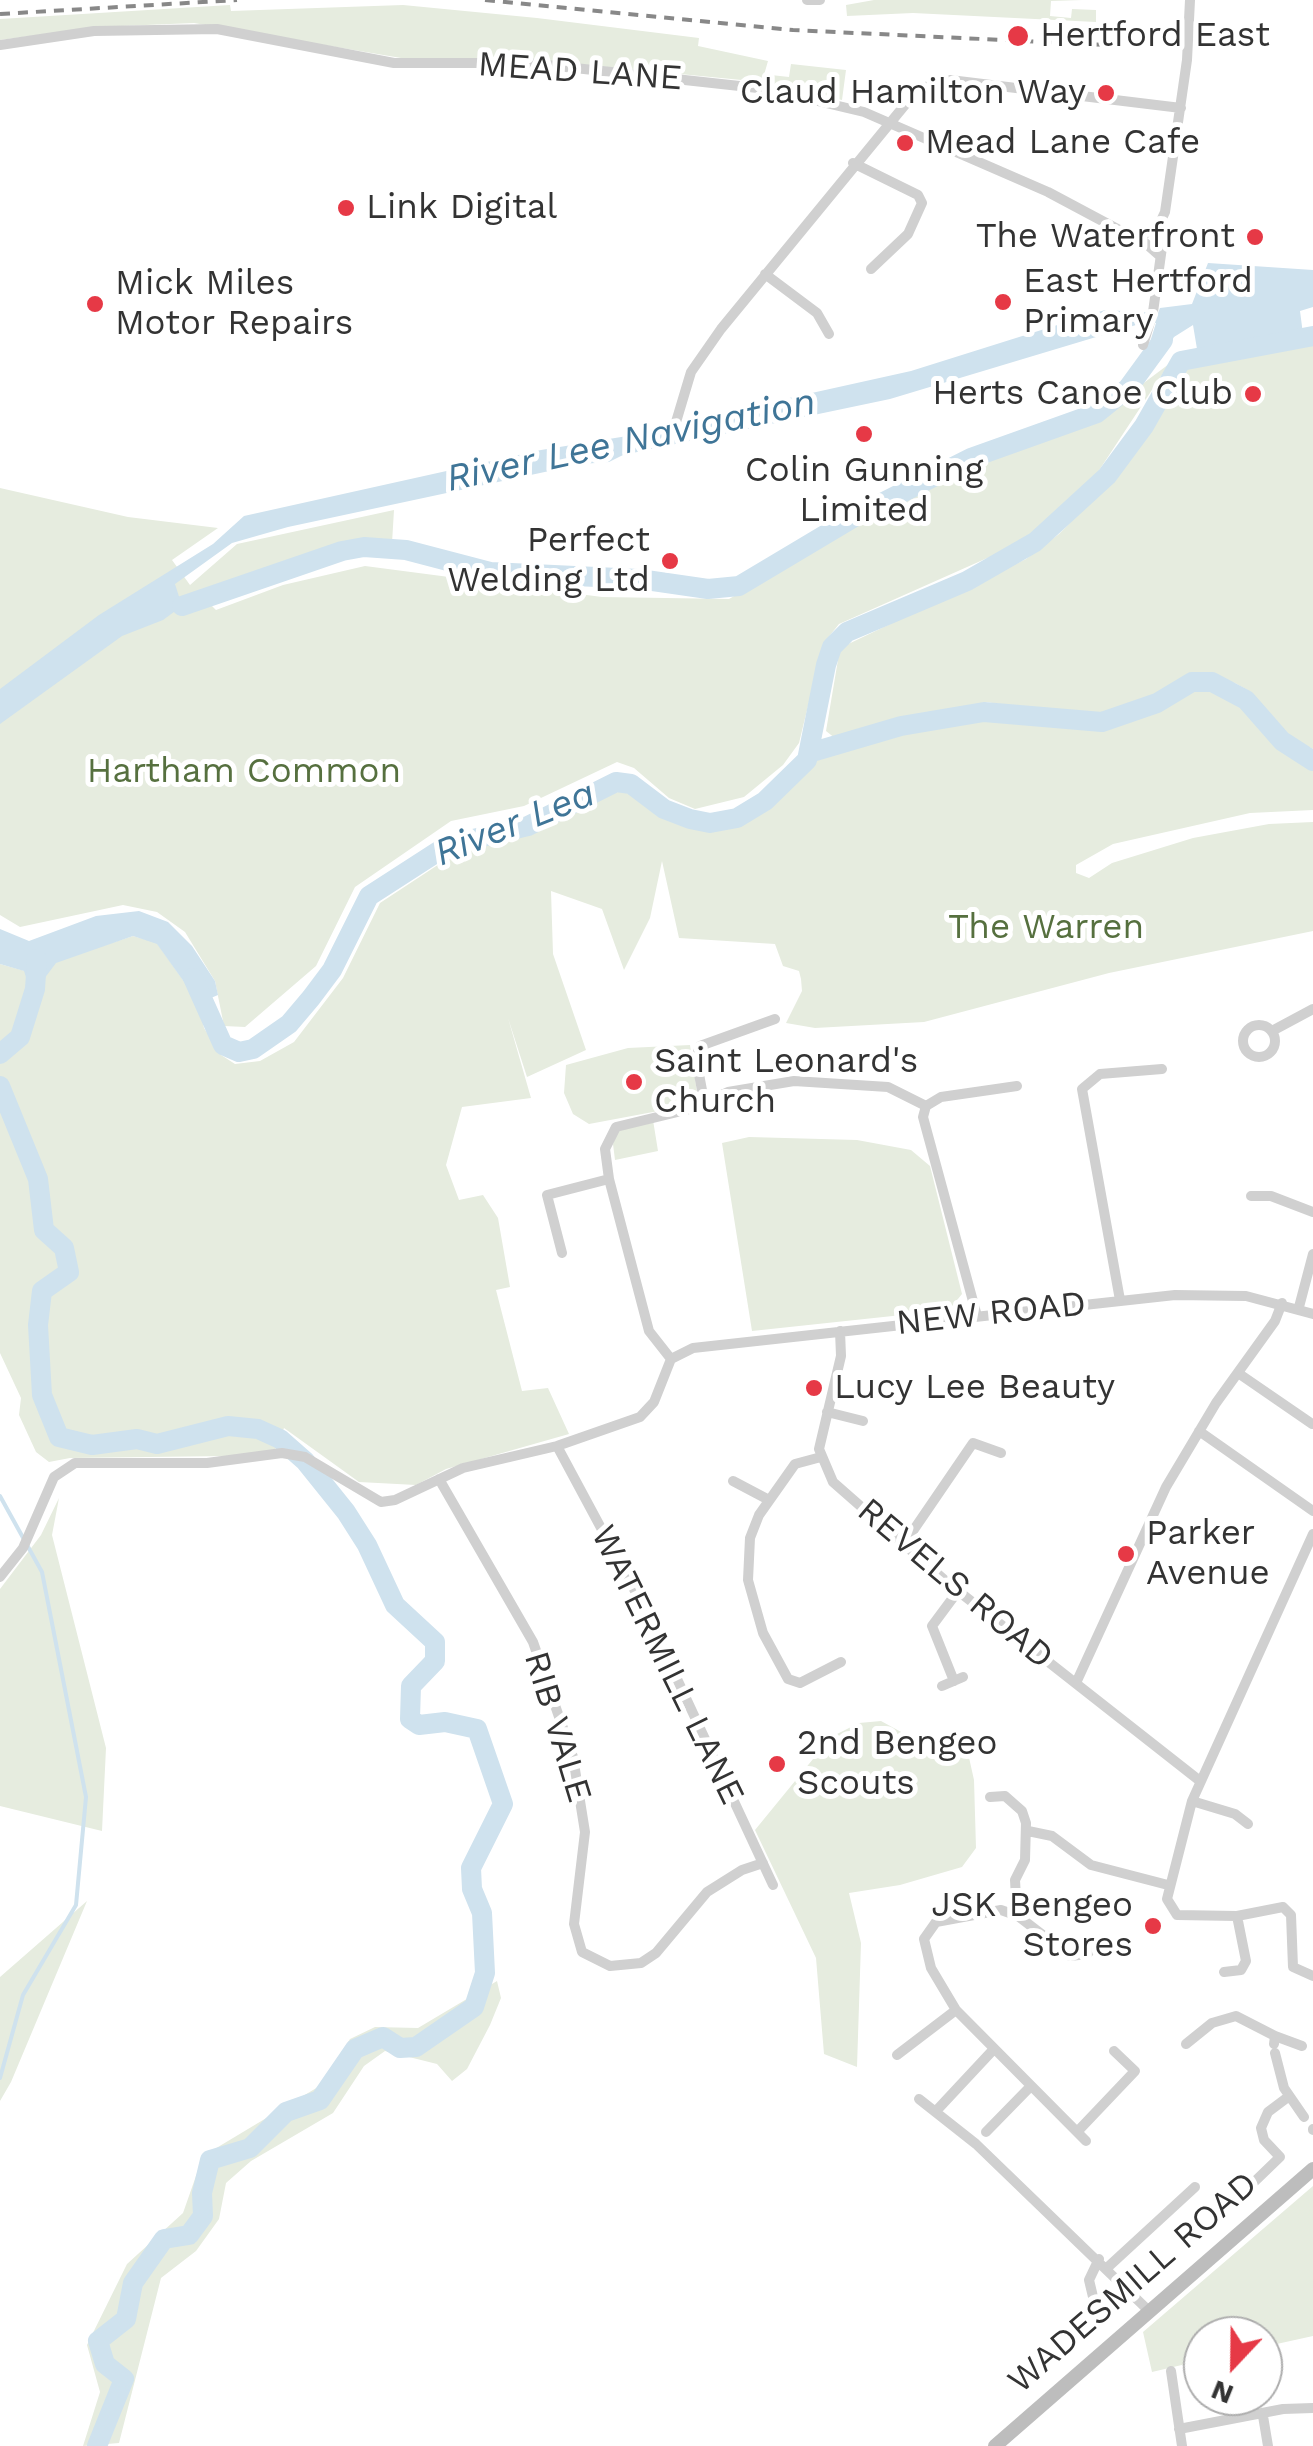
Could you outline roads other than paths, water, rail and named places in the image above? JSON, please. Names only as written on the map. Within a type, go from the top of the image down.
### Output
[{"type":"main road","name":"WADESMILL ROAD","points":[[995,2446],[1313,2170]]},
{"type":"street","points":[[807,0],[820,0]]},
{"type":"street","points":[[1142,345],[1151,317],[1163,240],[1158,227],[1165,212],[1180,108],[1190,0]]},
{"type":"street","name":"MEAD LANE","points":[[0,45],[94,31],[218,29],[394,62],[530,63],[748,86],[821,100],[888,122],[1135,234],[1160,256]]},
{"type":"street","points":[[676,422],[691,372],[853,163],[918,89],[950,80],[1180,108]]},
{"type":"street","points":[[853,163],[918,195],[922,203],[908,234],[871,269]]},
{"type":"street","points":[[1135,234],[1158,227]]},
{"type":"street","points":[[765,274],[817,313],[829,334]]},
{"type":"street","points":[[1272,1032],[1313,1009]]},
{"type":"street","points":[[704,1101],[696,1058],[700,1046],[775,1019]]},
{"type":"street","points":[[1120,1300],[1082,1090],[1100,1074],[1162,1070]]},
{"type":"street","points":[[0,1578],[23,1548],[48,1488],[64,1466],[207,1463],[282,1454],[305,1457],[381,1502],[503,1456],[557,1446],[619,1427],[646,1413],[671,1359],[649,1331],[608,1179],[606,1148],[616,1127],[633,1119],[690,1109],[704,1101],[766,1084],[828,1081],[888,1087],[926,1106],[956,1093],[1018,1086]]},
{"type":"street","points":[[926,1106],[923,1124],[977,1316]]},
{"type":"street","points":[[562,1253],[547,1196],[608,1179]]},
{"type":"street","points":[[1251,1196],[1271,1196],[1313,1212]]},
{"type":"street","points":[[1299,1307],[1313,1254]]},
{"type":"street","name":"NEW ROAD","points":[[671,1359],[692,1348],[1120,1300],[1226,1294],[1282,1302],[1313,1314]]},
{"type":"street","points":[[1076,1683],[1140,1537],[1199,1431],[1275,1321],[1282,1302]]},
{"type":"street","points":[[840,1331],[840,1356],[820,1458],[795,1464],[768,1500],[750,1538],[747,1567],[764,1633],[786,1675],[795,1683],[841,1662]]},
{"type":"street","points":[[1238,1373],[1312,1424]]},
{"type":"street","points":[[827,1412],[863,1421]]},
{"type":"street","points":[[1199,1431],[1313,1511]]},
{"type":"street","points":[[904,1544],[973,1443],[1001,1453]]},
{"type":"street","name":"WATERMILL LANE","points":[[557,1446],[644,1608],[774,1885]]},
{"type":"street","name":"REVELS ROAD","points":[[820,1458],[834,1482],[958,1591],[1200,1781]]},
{"type":"street","name":"RIB VALE","points":[[439,1480],[533,1642],[573,1757],[584,1804],[583,1858],[574,1924],[582,1952],[610,1966],[641,1963],[656,1952],[707,1892],[726,1878],[763,1863]]},
{"type":"street","points":[[733,1482],[768,1500]]},
{"type":"street","points":[[1313,1534],[1200,1781],[1168,1885],[1171,1911],[1237,1916],[1275,1905],[1287,1910],[1292,1923],[1293,1967],[1313,1976]]},
{"type":"street","points":[[942,1686],[958,1679],[932,1626],[958,1591]]},
{"type":"street","points":[[990,1797],[1005,1796],[1015,1803],[1028,1831],[1025,1860],[1016,1880],[1016,1898]]},
{"type":"street","points":[[1192,1802],[1234,1814],[1248,1824]]},
{"type":"street","points":[[1028,1831],[1052,1836],[1091,1865],[1168,1885]]},
{"type":"street","points":[[1086,2141],[956,2010],[931,1968],[924,1939],[936,1922],[1001,1910],[1018,1916],[1070,1956],[1087,1954],[1102,1939]]},
{"type":"street","points":[[1224,1972],[1241,1970],[1246,1962],[1237,1916]]},
{"type":"street","points":[[897,2055],[956,2010]]},
{"type":"street","points":[[1186,2044],[1212,2023],[1236,2016],[1275,2044],[1302,2046]]},
{"type":"street","points":[[1275,2044],[1288,2096],[1304,2117]]},
{"type":"street","points":[[937,2110],[993,2050]]},
{"type":"street","points":[[1077,2132],[1135,2071],[1114,2051]]},
{"type":"street","points":[[986,2132],[1030,2086]]},
{"type":"street","points":[[1252,2184],[1280,2157],[1264,2140],[1260,2128],[1268,2112],[1288,2096]]},
{"type":"street","points":[[919,2098],[937,2110],[1104,2263],[1148,2310]]},
{"type":"street","points":[[1075,2324],[1094,2301],[1090,2280],[1104,2263],[1195,2187]]},
{"type":"street","points":[[1168,2379],[1182,2446]]},
{"type":"street","points":[[1283,2409],[1313,2408]]},
{"type":"street","points":[[1179,2429],[1263,2416],[1268,2446]]},
{"type":"water","name":"River Lee Navigation","points":[[1208,263],[1313,270],[1313,307],[1300,311],[1303,334],[1197,349],[1193,325],[1174,337],[1158,363],[1145,358],[1156,323],[1146,322],[890,399],[623,455],[609,462],[582,464],[288,527],[232,543],[175,584],[182,606],[163,620],[122,636],[0,724],[0,689],[99,615],[213,544],[244,516],[541,450],[689,426],[753,406],[911,371],[1105,310],[1158,313],[1160,308],[1192,304]]},
{"type":"water","points":[[139,911],[168,922],[192,946],[215,981],[218,995],[199,1003],[157,944],[133,936],[56,963],[41,983],[28,983],[24,971],[0,964],[0,929],[29,941],[96,916]]},
{"type":"waterway","name":"River Lea","points":[[193,978],[223,1045],[239,1052],[253,1049],[289,1024],[311,998],[332,970],[369,896],[448,845],[528,826],[616,782],[631,784],[664,809],[690,819],[710,823],[737,818],[765,801],[807,760],[826,665],[832,647],[847,632],[967,581],[1035,542],[1107,476],[1144,426],[1181,361],[1313,336]]},
{"type":"waterway","points":[[182,606],[364,547],[406,550],[490,572],[639,579],[708,589],[739,586],[858,515],[971,458],[1097,413],[1128,388],[1163,340]]},
{"type":"waterway","points":[[809,753],[901,726],[984,712],[1102,722],[1157,703],[1192,682],[1212,682],[1246,700],[1282,741],[1313,761]]},
{"type":"waterway","points":[[0,1054],[20,1037],[35,989],[37,959]]},
{"type":"waterway","points":[[0,1086],[38,1179],[44,1230],[64,1248],[69,1272],[42,1291],[38,1325],[42,1395],[59,1437],[92,1445],[137,1439],[157,1444],[228,1426],[258,1429],[280,1439],[305,1461],[346,1512],[367,1545],[395,1605],[435,1642],[435,1661],[411,1686],[410,1719],[419,1725],[445,1722],[477,1729],[503,1804],[471,1868],[472,1889],[482,1913],[485,1973],[474,2007],[416,2047],[400,2048],[383,2037],[355,2049],[320,2100],[286,2112],[250,2148],[210,2160],[202,2193],[203,2216],[189,2235],[164,2239],[133,2283],[126,2319],[98,2341],[105,2364],[124,2379],[97,2446]]},
{"type":"waterway","points":[[0,1496],[42,1572],[86,1797],[76,1905],[23,1995],[0,2078]]},
{"type":"railway","points":[[0,14],[237,0]]},
{"type":"railway","points":[[485,0],[793,30],[1129,46]]},
{"type":"place","name":"Hertford East","points":[[1018,36]]},
{"type":"place","name":"Claud Hamilton Way","points":[[1106,93]]},
{"type":"place","name":"Mead Lane Cafe","points":[[905,143]]},
{"type":"place","name":"Link Digital","points":[[346,208]]},
{"type":"place","name":"The Waterfront","points":[[1255,237]]},
{"type":"place","name":"East Hertford Primary","points":[[1003,302]]},
{"type":"place","name":"Mick Miles Motor Repairs","points":[[95,304]]},
{"type":"place","name":"Herts Canoe Club","points":[[1253,394]]},
{"type":"place","name":"Colin Gunning Limited","points":[[864,434]]},
{"type":"place","name":"Perfect Welding Ltd","points":[[670,561]]},
{"type":"place","name":"Saint Leonard's Church","points":[[634,1082]]},
{"type":"place","name":"Lucy Lee Beauty","points":[[814,1388]]},
{"type":"place","name":"Parker Avenue","points":[[1126,1554]]},
{"type":"place","name":"2nd Bengeo Scouts","points":[[777,1764]]},
{"type":"place","name":"JSK Bengeo Stores","points":[[1153,1926]]},
{"type":"park label","name":"Hartham Common","points":[[244,772]]},
{"type":"park label","name":"The Warren","points":[[1046,928]]}]
